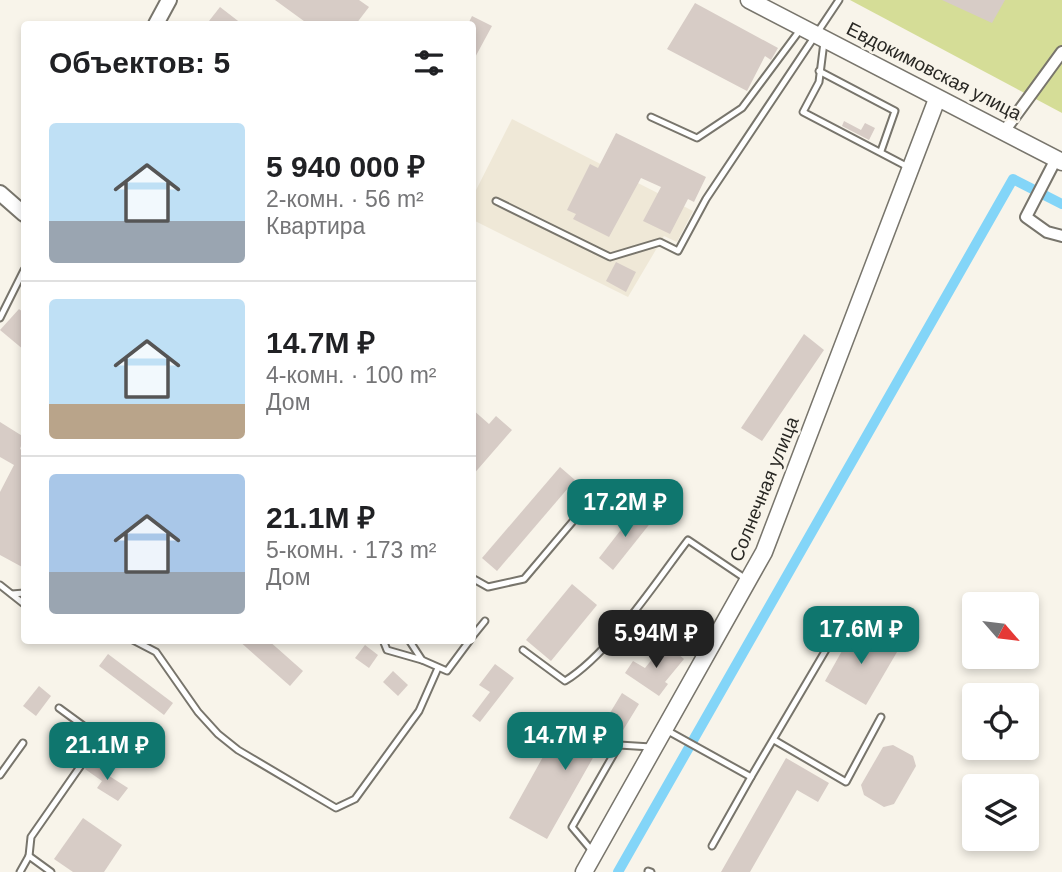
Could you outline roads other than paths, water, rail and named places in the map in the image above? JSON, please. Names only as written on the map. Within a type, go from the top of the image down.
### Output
[{"type":"main road","name":"Евдокимовская улица","points":[[749,0],[1059,161]]},
{"type":"main road","name":"Солнечная улица","points":[[584,872],[654,748],[669,732],[764,552],[937,99]]},
{"type":"street","points":[[158,21],[169,0]]},
{"type":"street","points":[[1005,131],[1062,52]]},
{"type":"street","points":[[1059,161],[1026,217],[1047,232],[1062,236]]},
{"type":"street","points":[[0,193],[21,211]]},
{"type":"lane","points":[[496,201],[610,257],[660,242],[678,251],[706,199],[821,37],[839,0]]},
{"type":"lane","points":[[651,117],[697,138],[742,108],[802,27]]},
{"type":"lane","points":[[821,37],[819,82],[803,113],[881,151],[912,170]]},
{"type":"lane","points":[[819,71],[895,111],[881,151]]},
{"type":"lane","points":[[0,317],[21,276]]},
{"type":"lane","points":[[476,580],[488,587],[524,579],[585,507]]},
{"type":"lane","points":[[523,650],[565,681],[578,673],[626,620],[688,540],[748,581]]},
{"type":"lane","points":[[0,585],[21,602]]},
{"type":"lane","points":[[12,594],[21,593]]},
{"type":"lane","points":[[476,633],[485,621]]},
{"type":"lane","points":[[141,644],[156,652],[198,712],[238,750],[336,808],[355,799],[419,710],[438,668]]},
{"type":"lane","points":[[385,644],[387,650],[422,660],[447,671],[467,644]]},
{"type":"lane","points":[[412,644],[422,660]]},
{"type":"lane","points":[[712,846],[827,648]]},
{"type":"lane","points":[[20,872],[29,856],[31,837],[100,738],[59,708]]},
{"type":"lane","points":[[774,740],[846,782],[881,717]]},
{"type":"lane","points":[[669,732],[751,777]]},
{"type":"lane","points":[[0,775],[23,743]]},
{"type":"lane","points":[[594,853],[572,827],[619,745],[654,748]]},
{"type":"lane","points":[[29,856],[51,872]]},
{"type":"waterway","points":[[618,872],[1013,179],[1062,204]]}]
